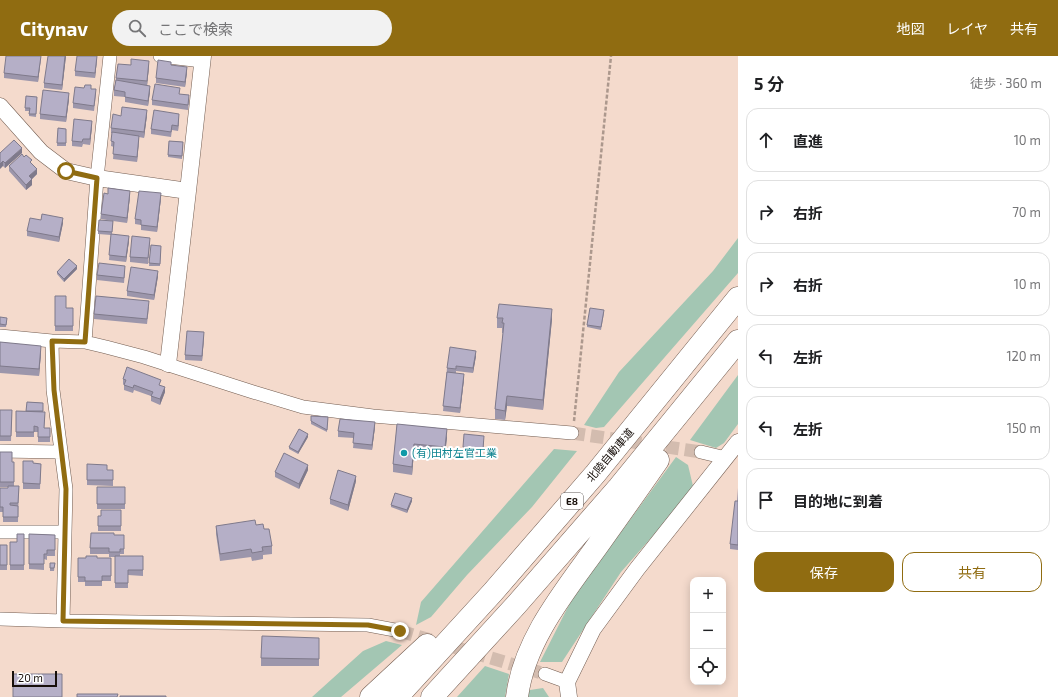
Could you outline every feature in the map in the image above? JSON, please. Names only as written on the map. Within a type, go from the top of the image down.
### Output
[{"type":"highway","name":"北陸自動車道","points":[[397,697],[509,574],[596,473],[738,298]]},
{"type":"highway","name":"E8","points":[[432,697],[517,604],[619,487],[738,341]]},
{"type":"highway","points":[[517,697],[526,664],[537,636],[552,609],[738,349]]},
{"type":"highway","points":[[371,697],[486,586],[639,411],[680,370]]},
{"type":"street","points":[[85,342],[97,178],[110,56]]},
{"type":"street","points":[[160,56],[202,59],[168,364]]},
{"type":"street","points":[[0,106],[41,152],[66,171],[97,178],[188,191]]},
{"type":"street","points":[[0,336],[52,341],[85,342],[168,364],[303,407],[373,416],[572,433]]},
{"type":"street","points":[[52,341],[54,390],[66,489],[63,621]]},
{"type":"street","points":[[545,674],[568,690],[592,630],[637,569],[732,458],[738,442]]},
{"type":"street","points":[[0,452],[61,452]]},
{"type":"street","points":[[701,452],[732,458]]},
{"type":"street","points":[[0,532],[64,532]]},
{"type":"street","points":[[0,619],[368,625],[400,631]]},
{"type":"path","points":[[572,433],[611,56]]},
{"type":"green space","points":[[738,238],[738,273],[604,427],[596,428],[584,425],[619,372],[713,271]]},
{"type":"green space","points":[[738,375],[738,424],[724,443],[716,448],[690,440]]},
{"type":"green space","points":[[554,449],[577,451],[532,507],[467,575],[431,617],[416,625],[421,602]]},
{"type":"green space","points":[[676,457],[688,465],[693,486],[673,513],[621,572],[562,662],[540,662],[572,599]]},
{"type":"green space","points":[[386,641],[402,645],[341,697],[312,697],[363,651]]},
{"type":"green space","points":[[485,666],[509,674],[505,697],[457,697]]},
{"type":"green space","points":[[543,688],[549,697],[526,697],[530,690]]},
{"type":"building","points":[[6,56],[41,56],[38,77],[4,73]]},
{"type":"building","points":[[48,56],[65,56],[62,85],[44,83]]},
{"type":"building","points":[[77,56],[97,56],[95,73],[75,71]]},
{"type":"building","points":[[131,59],[149,61],[147,81],[116,78],[118,64],[131,65]]},
{"type":"building","points":[[158,60],[171,62],[171,65],[187,67],[185,82],[156,78]]},
{"type":"building","points":[[116,80],[150,86],[148,101],[125,97],[125,92],[114,90]]},
{"type":"building","points":[[155,84],[180,88],[179,94],[189,95],[188,105],[152,100]]},
{"type":"building","points":[[85,85],[91,85],[91,89],[96,89],[94,106],[73,103],[75,87],[84,88]]},
{"type":"building","points":[[43,90],[69,93],[66,117],[40,114]]},
{"type":"building","points":[[26,96],[37,97],[36,114],[29,114],[30,108],[25,108]]},
{"type":"building","points":[[122,107],[147,110],[144,132],[111,128],[113,114],[121,116]]},
{"type":"building","points":[[154,110],[179,114],[178,126],[172,125],[171,132],[151,129]]},
{"type":"building","points":[[74,119],[92,121],[90,139],[83,139],[82,142],[72,141]]},
{"type":"building","points":[[58,128],[66,129],[66,143],[57,143]]},
{"type":"building","points":[[112,132],[139,136],[137,157],[113,154],[114,142],[111,141]]},
{"type":"building","points":[[14,140],[22,148],[5,163],[3,161],[0,164],[0,153]]},
{"type":"building","points":[[169,141],[183,142],[182,156],[168,155]]},
{"type":"building","points":[[22,154],[24,157],[26,155],[32,160],[30,162],[37,169],[29,176],[32,179],[26,185],[9,166]]},
{"type":"building","points":[[108,188],[130,191],[127,218],[101,214],[104,193],[108,194]]},
{"type":"building","points":[[139,191],[161,193],[157,227],[141,225],[141,220],[135,219]]},
{"type":"building","points":[[42,214],[63,218],[59,237],[27,231],[30,218],[41,220]]},
{"type":"building","points":[[99,220],[113,221],[112,232],[98,231]]},
{"type":"building","points":[[111,234],[129,236],[126,257],[109,255]]},
{"type":"building","points":[[132,236],[150,238],[148,258],[130,257]]},
{"type":"building","points":[[151,245],[161,246],[160,264],[149,263]]},
{"type":"building","points":[[69,259],[77,266],[64,279],[57,272]]},
{"type":"building","points":[[99,263],[125,266],[124,278],[97,275]]},
{"type":"building","points":[[131,267],[158,271],[154,295],[127,291]]},
{"type":"building","points":[[55,296],[66,296],[66,308],[73,308],[73,326],[55,326]]},
{"type":"building","points":[[96,296],[149,301],[147,319],[94,314]]},
{"type":"building","points":[[499,304],[552,309],[543,400],[507,396],[505,411],[495,409],[504,323],[502,323],[503,318],[497,318]]},
{"type":"building","points":[[590,308],[604,310],[601,327],[587,325]]},
{"type":"building","points":[[0,317],[7,318],[6,325],[0,324]]},
{"type":"building","points":[[187,331],[204,332],[202,356],[185,355]]},
{"type":"building","points":[[0,342],[41,346],[39,369],[0,366]]},
{"type":"building","points":[[450,347],[476,351],[473,368],[456,366],[456,369],[447,368]]},
{"type":"building","points":[[127,367],[161,380],[159,385],[165,387],[160,399],[151,396],[153,392],[134,385],[133,388],[124,385],[126,380],[123,379]]},
{"type":"building","points":[[447,372],[464,374],[460,408],[443,406]]},
{"type":"building","points":[[27,402],[43,403],[43,411],[26,411]]},
{"type":"building","points":[[0,410],[12,410],[11,436],[0,436]]},
{"type":"building","points":[[16,411],[45,412],[44,428],[50,428],[50,437],[38,437],[38,427],[34,426],[34,432],[16,432]]},
{"type":"building","points":[[311,416],[328,417],[327,430],[311,421]]},
{"type":"building","points":[[340,419],[375,422],[372,445],[353,443],[354,433],[338,431]]},
{"type":"building","name":"(有)田村左官工業","points":[[397,424],[447,429],[445,447],[414,444],[412,467],[393,464]]},
{"type":"building","points":[[299,429],[308,434],[298,452],[289,447]]},
{"type":"building","points":[[464,434],[484,436],[483,449],[463,447]]},
{"type":"building","points":[[0,452],[12,452],[12,462],[14,462],[14,482],[0,482]]},
{"type":"building","points":[[284,453],[308,465],[299,484],[275,472]]},
{"type":"building","points":[[23,461],[33,461],[33,463],[41,464],[40,484],[23,483]]},
{"type":"building","points":[[87,464],[107,465],[107,470],[113,470],[113,480],[87,480]]},
{"type":"building","points":[[338,470],[356,476],[348,505],[330,499]]},
{"type":"building","points":[[8,486],[19,486],[18,503],[10,503],[10,505],[18,506],[18,517],[3,517],[3,507],[0,507],[0,488],[8,488]]},
{"type":"building","points":[[97,487],[125,487],[125,504],[97,504]]},
{"type":"building","points":[[395,493],[412,498],[407,510],[391,505]]},
{"type":"building","points":[[735,501],[738,501],[738,545],[730,544]]},
{"type":"building","points":[[101,510],[121,510],[121,526],[98,526],[98,516],[101,516]]},
{"type":"building","points":[[255,520],[256,525],[263,524],[264,529],[269,529],[272,546],[262,547],[263,551],[252,553],[251,549],[220,554],[216,526]]},
{"type":"building","points":[[91,533],[114,533],[114,535],[124,535],[124,549],[120,549],[120,552],[109,552],[109,548],[90,548]]},
{"type":"building","points":[[17,534],[24,534],[24,565],[10,565],[10,542],[17,542]]},
{"type":"building","points":[[29,534],[55,535],[55,550],[47,550],[47,554],[44,554],[44,564],[29,564]]},
{"type":"building","points":[[0,545],[7,545],[7,565],[0,565]]},
{"type":"building","points":[[86,556],[111,558],[111,576],[102,576],[102,581],[85,581],[85,577],[78,577],[78,558],[86,558]]},
{"type":"building","points":[[115,556],[143,556],[143,570],[128,570],[128,583],[115,583]]},
{"type":"building","points":[[50,563],[55,563],[54,568],[50,568]]},
{"type":"building","points":[[262,636],[319,638],[319,659],[261,658]]},
{"type":"building","points":[[13,674],[62,674],[62,697],[13,697]]},
{"type":"building","points":[[77,694],[118,694],[117,697],[77,697]]},
{"type":"building","points":[[166,696],[166,697],[120,697]]},
{"type":"tunnel","points":[[572,433],[701,452]]},
{"type":"tunnel","points":[[400,631],[545,674]]},
{"type":"place","name":"(有)田村左官工業","points":[[404,453]]},
{"type":"route","points":[[66,171],[97,178],[85,342],[52,341],[54,390],[66,489],[63,621],[368,625],[400,631]]}]
